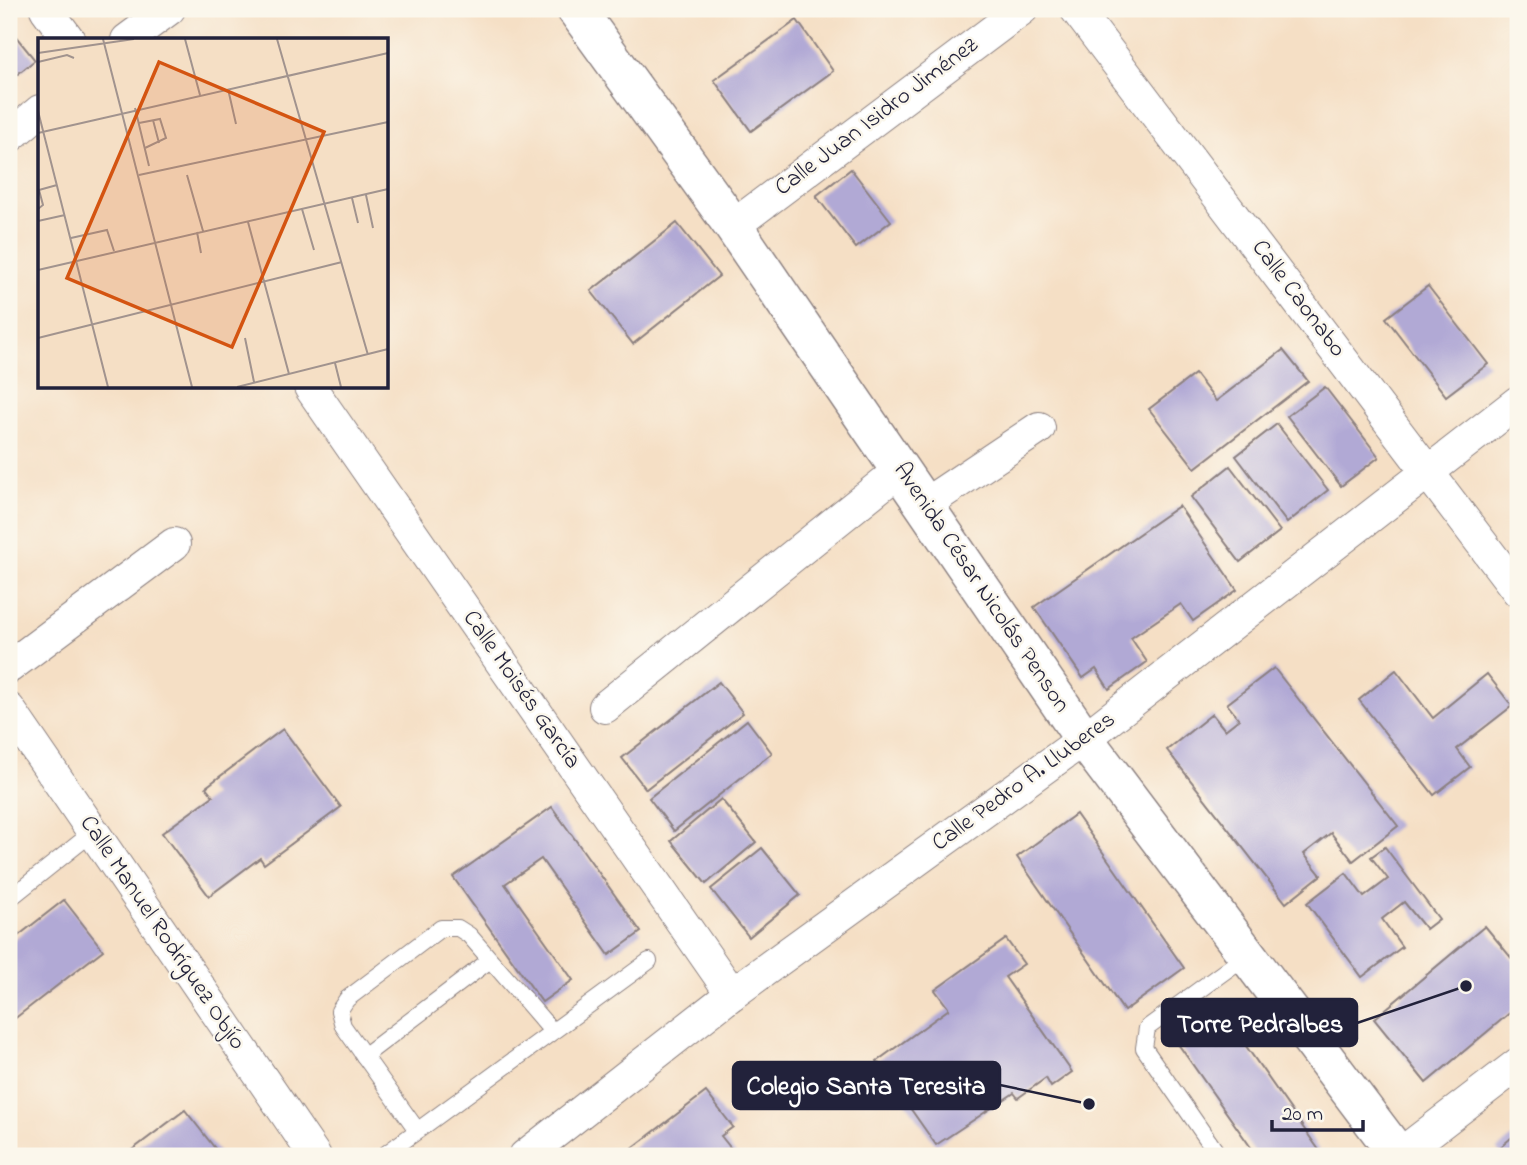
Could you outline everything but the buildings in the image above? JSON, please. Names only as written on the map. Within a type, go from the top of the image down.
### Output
[{"type":"main road","name":"Avenida César Nicolás Penson","points":[[576,9],[733,226],[1084,739],[1399,1156]]},
{"type":"street","points":[[46,9],[68,38]]},
{"type":"street","points":[[130,38],[169,9]]},
{"type":"street","name":"Calle Juan Isidro Jiménez","points":[[733,226],[1022,9]]},
{"type":"street","name":"Calle Caonabo","points":[[1076,9],[1518,590]]},
{"type":"street","points":[[9,137],[38,113]]},
{"type":"street","name":"Calle Moisés García","points":[[311,388],[732,993]]},
{"type":"street","name":"Calle Pedro A. Lluberes","points":[[525,1156],[732,993],[1084,739],[1518,402]]},
{"type":"street","points":[[924,505],[1039,428]]},
{"type":"street","points":[[605,707],[900,470]]},
{"type":"street","points":[[9,667],[174,544]]},
{"type":"street","name":"Calle Manuel Rodríguez Objío","points":[[9,709],[315,1156]]},
{"type":"street","points":[[1399,1156],[1518,1064]]},
{"type":"lane","points":[[9,899],[93,832]]},
{"type":"lane","points":[[417,1130],[343,1026],[339,1011],[358,991],[441,928],[458,928],[469,935],[552,1031]]},
{"type":"lane","points":[[1219,1156],[1144,1048],[1144,1036],[1147,1028],[1247,955]]},
{"type":"lane","points":[[364,1056],[491,960]]},
{"type":"lane","points":[[383,1156],[649,961]]},
{"type":"place","name":"Torre Pedralbes","points":[[1466,986]]},
{"type":"place","name":"Colegio Santa Teresita","points":[[1089,1104]]}]
